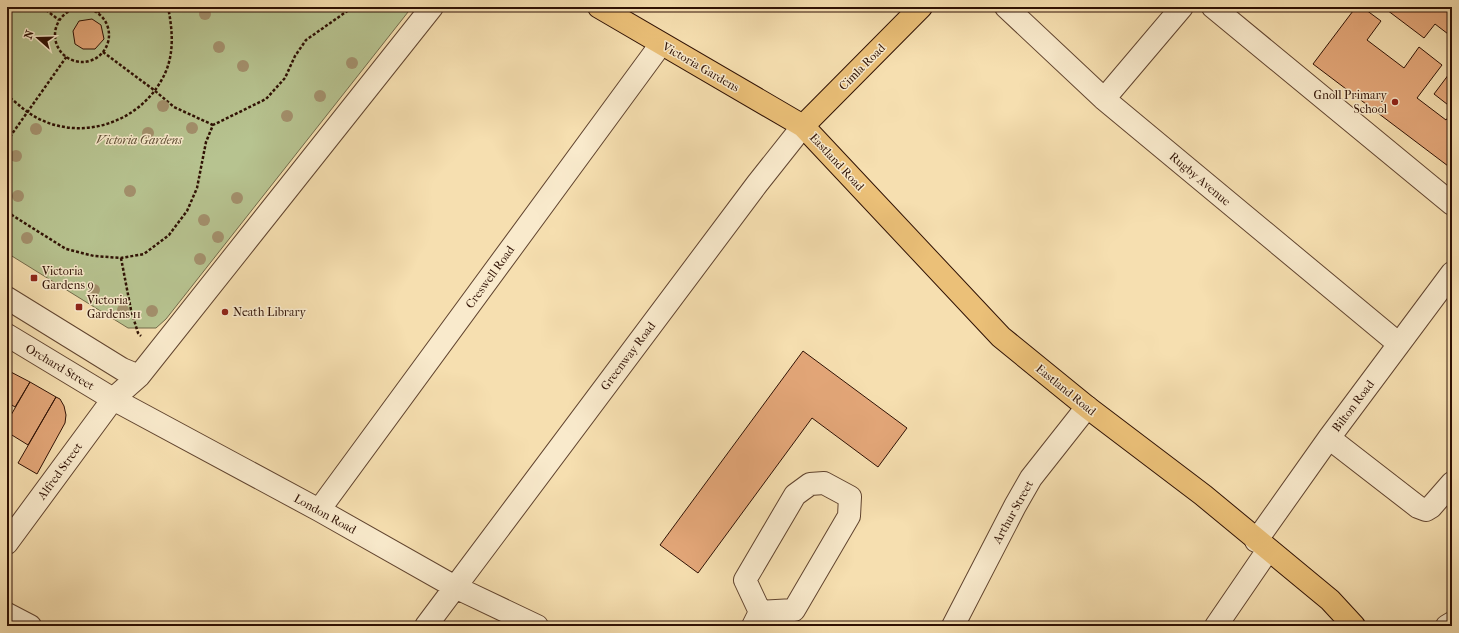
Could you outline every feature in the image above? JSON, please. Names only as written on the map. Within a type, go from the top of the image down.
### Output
[{"type":"main road","name":"Victoria Gardens","points":[[599,7],[803,126]]},
{"type":"main road","name":"Cimla Road","points":[[803,126],[921,7]]},
{"type":"main road","name":"Eastland Road","points":[[803,126],[1000,337],[1087,407],[1203,495],[1330,600],[1354,626]]},
{"type":"street","points":[[113,399],[139,376],[432,7]]},
{"type":"street","name":"Rugby Avenue","points":[[1006,7],[1104,99],[1399,344]]},
{"type":"street","points":[[1104,99],[1182,7]]},
{"type":"street","points":[[1213,7],[1452,204]]},
{"type":"street","name":"Creswell Road","points":[[319,510],[661,44]]},
{"type":"street","name":"Greenway Road","points":[[426,626],[757,184],[803,126]]},
{"type":"street","name":"Bilton Road","points":[[1216,626],[1262,545],[1329,438],[1452,273]]},
{"type":"street","points":[[7,298],[122,369],[139,376]]},
{"type":"street","name":"Orchard Street","points":[[9,338],[113,399]]},
{"type":"street","name":"London Road","points":[[113,399],[319,510],[455,587],[537,626]]},
{"type":"street","name":"Alfred Street","points":[[7,542],[113,399]]},
{"type":"street","name":"Arthur Street","points":[[953,626],[1031,478],[1087,407]]},
{"type":"street","points":[[1329,438],[1418,507],[1426,510],[1431,507],[1452,483]]},
{"type":"street","points":[[824,483],[850,497],[849,516],[794,610],[757,619],[745,580],[795,495],[810,484],[824,483]]},
{"type":"street","points":[[7,519],[29,513]]},
{"type":"street","points":[[7,614],[30,626]]},
{"type":"street","points":[[1447,626],[1452,623]]},
{"type":"path","points":[[42,7],[59,20]]},
{"type":"path","points":[[98,13],[102,7]]},
{"type":"path","points":[[7,94],[27,112],[44,122],[63,127],[82,129],[101,126],[120,120],[136,110],[151,96],[162,80],[169,63],[172,44],[172,25],[168,7]]},
{"type":"path","points":[[7,212],[66,249],[94,256],[121,258],[144,254],[169,235],[187,211],[197,188],[206,142],[213,125],[266,99],[285,78],[295,56],[306,40],[353,7]]},
{"type":"path","points":[[79,8],[87,8],[98,13],[106,22],[109,30],[110,38],[107,46],[95,58],[86,61],[77,61],[67,56],[62,52],[56,37],[56,28],[59,20],[72,10],[79,8]]},
{"type":"path","points":[[102,52],[154,90],[174,107],[213,125]]},
{"type":"path","points":[[7,141],[67,56]]},
{"type":"path","points":[[121,258],[131,310],[138,333],[155,356]]},
{"type":"green space","name":"Victoria Gardens","points":[[7,7],[412,7],[166,319],[156,328],[128,328],[7,253]]},
{"type":"building","points":[[1356,7],[1362,7],[1381,21],[1367,40],[1404,68],[1419,47],[1442,65],[1417,98],[1446,120],[1452,112],[1452,169],[1313,64]]},
{"type":"building","points":[[1383,7],[1452,7],[1452,37],[1435,24],[1424,38]]},
{"type":"building","points":[[92,19],[101,25],[104,39],[95,49],[83,49],[75,44],[73,31],[79,21]]},
{"type":"building","points":[[1452,70],[1452,108],[1434,94]]},
{"type":"building","points":[[803,351],[907,428],[878,467],[812,418],[698,573],[660,545]]},
{"type":"building","points":[[7,370],[30,382],[15,407],[7,402]]},
{"type":"building","points":[[30,382],[56,397],[28,445],[7,432],[7,422]]},
{"type":"building","points":[[56,397],[60,399],[64,406],[66,415],[65,423],[37,474],[18,463]]},
{"type":"place","name":"Gnoll Primary School","points":[[1395,102]]},
{"type":"place","name":"Victoria Gardens 9","points":[[34,278]]},
{"type":"place","name":"Victoria Gardens 11","points":[[79,307]]},
{"type":"place","name":"Neath Library","points":[[225,312]]}]
